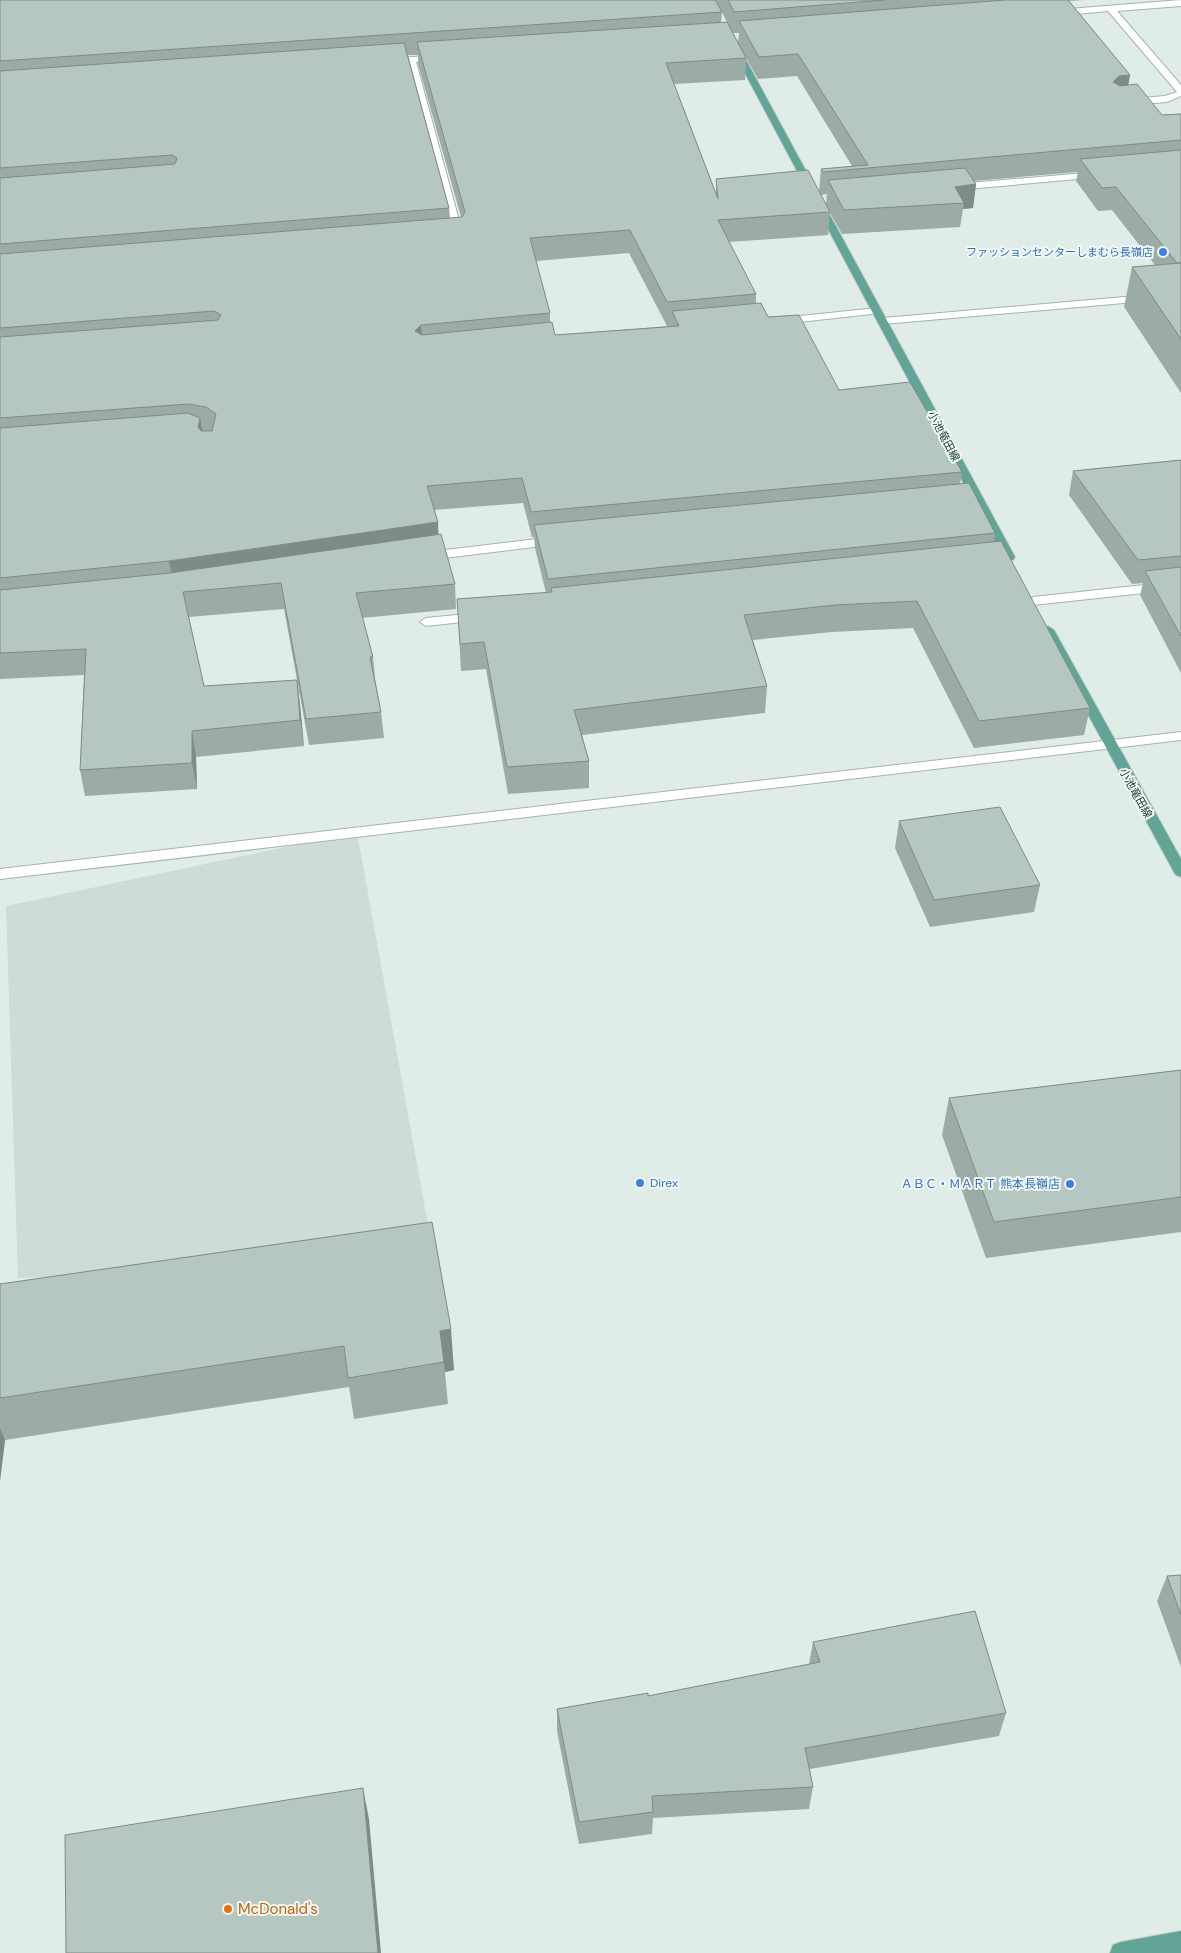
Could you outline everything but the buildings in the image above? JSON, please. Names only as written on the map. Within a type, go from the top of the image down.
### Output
[{"type":"main road","name":"小池竜田線","points":[[731,38],[822,199],[974,501],[1009,563]]},
{"type":"main road","name":"小池竜田線","points":[[1035,605],[1109,744],[1181,872]]},
{"type":"main road","points":[[1121,1953],[1181,1942]]},
{"type":"street","points":[[1042,14],[1181,3]]},
{"type":"street","points":[[1110,8],[1181,92],[1167,99],[1116,103]]},
{"type":"street","points":[[382,62],[450,58]]},
{"type":"street","points":[[411,60],[459,236],[449,237]]},
{"type":"street","points":[[945,188],[1112,174]]},
{"type":"street","points":[[769,322],[1181,295]]},
{"type":"street","points":[[418,557],[477,548],[566,540]]},
{"type":"street","points":[[1035,605],[1181,585]]},
{"type":"street","points":[[426,622],[485,616]]},
{"type":"street","points":[[0,874],[1181,736]]},
{"type":"shaded area","points":[[357,832],[435,1264],[18,1278],[6,906]]},
{"type":"place","name":"ファッションセンターしまむら長嶺店","points":[[1163,252]]},
{"type":"place","name":"Direx","points":[[640,1183]]},
{"type":"place","name":"ＡＢＣ・ＭＡＲＴ 熊本長嶺店","points":[[1070,1184]]},
{"type":"place","name":"McDonald's","points":[[228,1909]]}]
